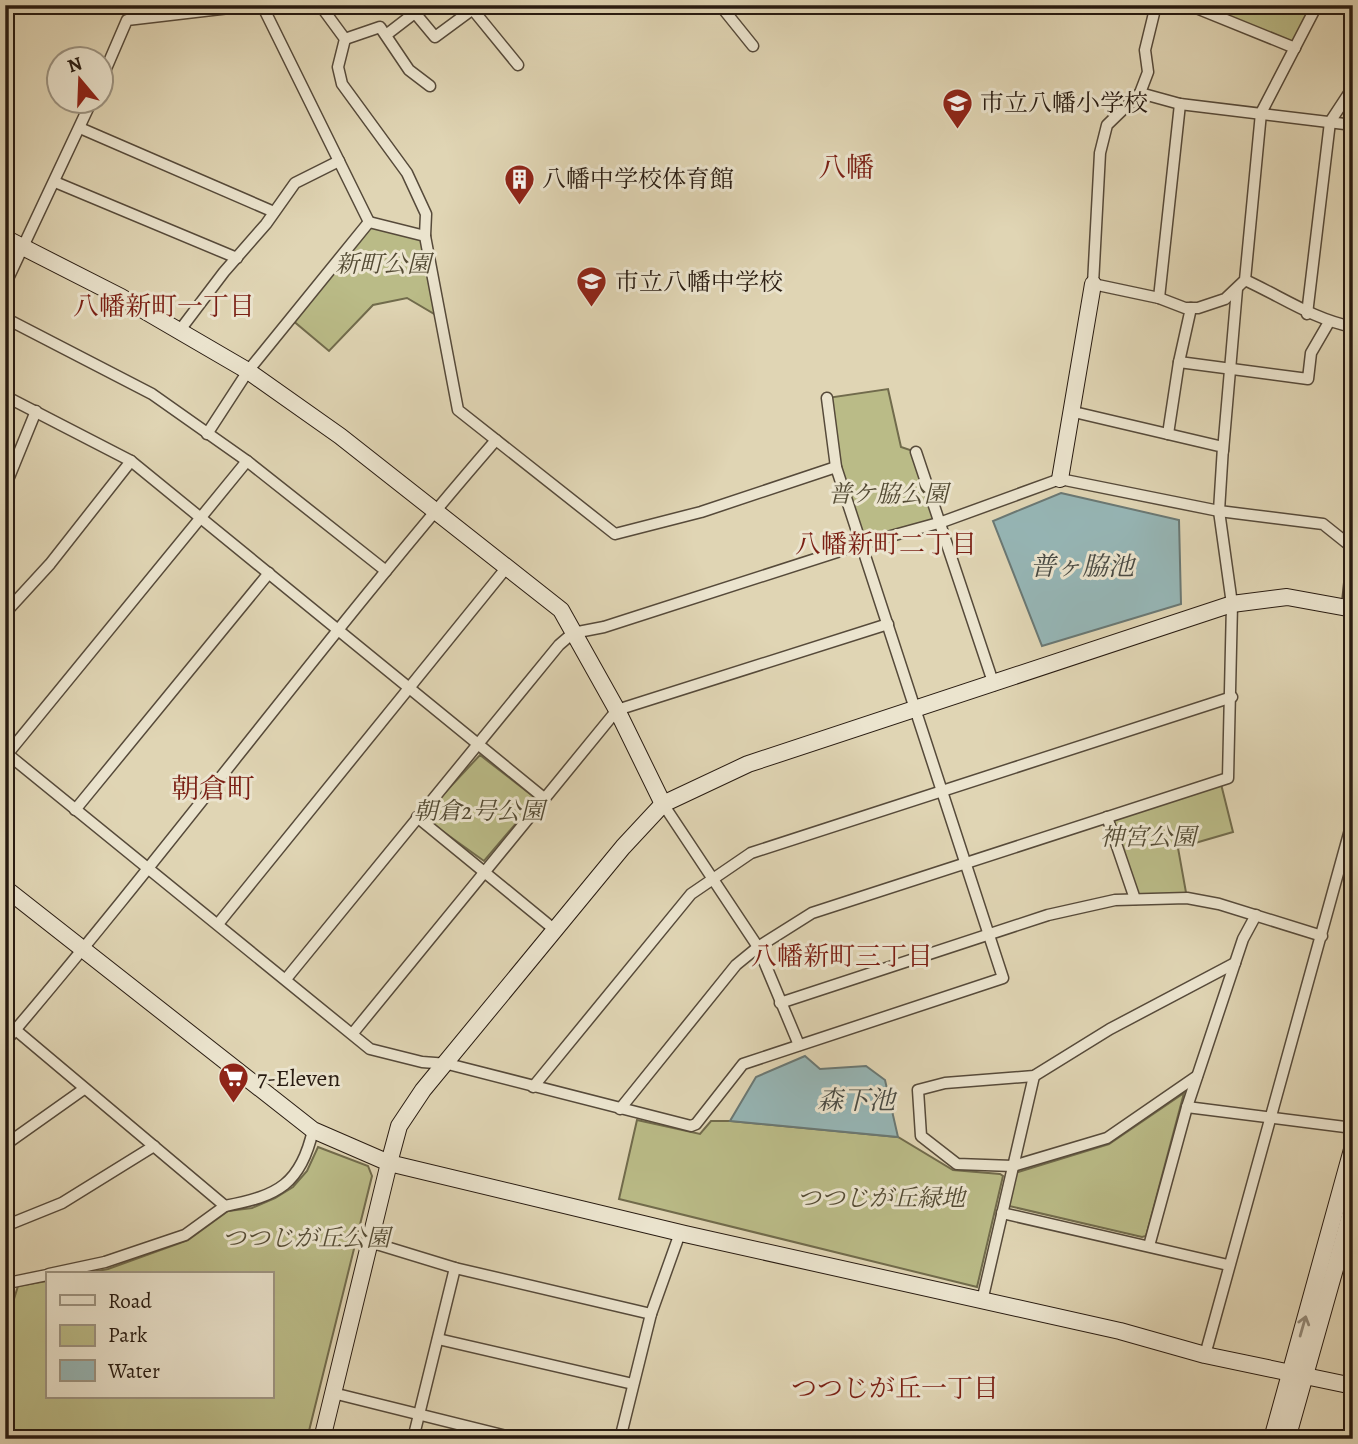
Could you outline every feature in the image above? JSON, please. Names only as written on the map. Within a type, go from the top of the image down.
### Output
[{"type":"street","points":[[116,46],[127,20],[255,5]]},
{"type":"street","points":[[262,5],[369,222],[425,236]]},
{"type":"street","points":[[320,5],[345,39]]},
{"type":"street","points":[[386,35],[425,5]]},
{"type":"street","points":[[720,5],[753,46]]},
{"type":"street","points":[[1060,479],[1074,412],[1093,284],[1100,153],[1107,125],[1140,93],[1148,72],[1145,50],[1156,5]]},
{"type":"street","points":[[1189,5],[1295,48]]},
{"type":"street","points":[[1093,284],[1159,298],[1191,308],[1225,299],[1245,280],[1261,113],[1317,5]]},
{"type":"street","points":[[415,13],[435,37],[471,7],[518,65]]},
{"type":"street","points":[[345,39],[380,27],[409,70],[430,86]]},
{"type":"street","points":[[345,39],[338,67],[342,84],[407,173],[426,214],[425,236],[458,410],[615,534],[702,512],[836,467]]},
{"type":"street","points":[[1307,314],[1330,122],[1353,87]]},
{"type":"street","points":[[1140,93],[1180,104],[1353,125]]},
{"type":"street","points":[[1159,298],[1180,104]]},
{"type":"street","points":[[5,285],[85,116]]},
{"type":"street","points":[[80,128],[274,212]]},
{"type":"street","points":[[180,330],[295,183],[339,161]]},
{"type":"street","points":[[55,182],[237,258]]},
{"type":"street","points":[[206,434],[248,371],[369,222]]},
{"type":"street","points":[[5,238],[180,330],[248,371],[340,436],[561,610],[617,710],[663,804],[758,947],[799,1045]]},
{"type":"street","points":[[1245,280],[1275,293],[1307,314],[1329,323],[1353,327]]},
{"type":"street","points":[[620,1109],[736,965],[758,947],[812,913],[1228,778],[1233,604],[1219,511],[1237,289]]},
{"type":"street","points":[[1168,434],[1179,362],[1191,308]]},
{"type":"street","points":[[5,318],[152,394],[247,461],[386,571]]},
{"type":"street","points":[[1179,362],[1308,379],[1311,353],[1329,323]]},
{"type":"street","points":[[5,396],[131,461],[544,798]]},
{"type":"street","points":[[247,461],[6,755],[370,1049],[422,1062],[448,1064],[691,1126],[743,1064],[1003,978],[992,936],[964,863],[836,467],[827,398]]},
{"type":"street","points":[[5,487],[36,411]]},
{"type":"street","points":[[1074,412],[1223,447],[1223,451]]},
{"type":"street","points":[[5,1042],[434,512],[496,440]]},
{"type":"street","points":[[916,452],[942,522],[994,684]]},
{"type":"street","points":[[5,613],[50,564],[131,461]]},
{"type":"street","points":[[286,979],[478,742],[573,633],[604,627],[862,544],[942,522],[1060,479],[1219,511],[1323,524],[1353,549],[1350,608],[1287,597],[1233,604],[748,764],[663,804],[623,846],[499,996],[448,1064],[423,1090],[399,1126],[322,1439]]},
{"type":"street","points":[[218,925],[506,567]]},
{"type":"street","points":[[75,810],[269,573]]},
{"type":"street","points":[[5,595],[15,604]]},
{"type":"street","points":[[353,1033],[617,710],[888,624]]},
{"type":"street","points":[[533,1087],[691,894],[751,853],[1232,697]]},
{"type":"street","points":[[417,817],[555,930]]},
{"type":"street","points":[[1107,817],[1135,900]]},
{"type":"street","points":[[1205,1355],[1353,819]]},
{"type":"street","points":[[1340,873],[1353,876]]},
{"type":"street","points":[[5,888],[313,1130],[389,1163],[680,1233],[1119,1331],[1205,1355],[1353,1386]]},
{"type":"street","points":[[780,1003],[992,936],[1048,915],[1115,900],[1187,898],[1256,915],[1322,936]]},
{"type":"street","points":[[1149,1246],[1197,1076],[1236,963],[1256,915]]},
{"type":"street","points":[[1197,1076],[1107,1138],[1013,1166],[957,1164],[920,1136],[918,1090],[945,1083],[1034,1076],[1110,1029],[1236,963]]},
{"type":"street","points":[[5,1021],[225,1206]]},
{"type":"street","points":[[982,1301],[1034,1076]]},
{"type":"street","points":[[5,1145],[84,1089]]},
{"type":"street","points":[[1187,1107],[1353,1128]]},
{"type":"street","points":[[58,1272],[106,1262],[185,1235],[225,1206],[260,1197],[292,1178],[307,1157],[313,1130]]},
{"type":"street","points":[[5,1226],[62,1203],[154,1146]]},
{"type":"street","points":[[1287,1439],[1297,1374],[1353,1146]]},
{"type":"street","points":[[1272,1439],[1297,1374],[1353,1205]]},
{"type":"street","points":[[1002,1213],[1228,1265]]},
{"type":"street","points":[[620,1439],[651,1314],[680,1233]]},
{"type":"street","points":[[370,1242],[454,1268],[651,1314]]},
{"type":"street","points":[[413,1439],[454,1268]]},
{"type":"street","points":[[5,1276],[8,1283],[46,1274]]},
{"type":"street","points":[[438,1339],[633,1384]]},
{"type":"street","points":[[332,1393],[518,1439]]},
{"type":"street","points":[[5,1432],[8,1439]]},
{"type":"green space","points":[[1189,5],[1317,5],[1295,48]]},
{"type":"green space","name":"新町公園","points":[[369,222],[425,236],[441,318],[407,298],[373,305],[329,351],[291,319]]},
{"type":"green space","name":"普ケ脇公園","points":[[888,389],[901,447],[916,452],[942,522],[862,544],[836,467],[827,398]]},
{"type":"green space","name":"朝倉2号公園","points":[[480,755],[534,797],[535,801],[484,861],[427,820],[424,815]]},
{"type":"green space","name":"神宮公園","points":[[1220,780],[1233,832],[1178,848],[1187,898],[1135,899],[1107,817]]},
{"type":"green space","points":[[1184,1093],[1146,1236],[1009,1206],[1015,1173],[1109,1144]]},
{"type":"green space","name":"つつじが丘緑地","points":[[637,1120],[700,1134],[711,1121],[730,1121],[898,1137],[953,1170],[1000,1174],[1003,1176],[977,1287],[619,1199]]},
{"type":"green space","name":"つつじが丘公園","points":[[318,1147],[368,1166],[372,1176],[307,1439],[13,1439],[5,1411],[5,1303],[14,1299],[18,1286],[46,1281],[46,1398],[273,1398],[273,1272],[92,1272],[108,1269],[188,1240],[228,1211],[252,1208],[275,1198],[293,1187],[307,1171]]},
{"type":"water","name":"普ヶ脇池","points":[[1061,493],[1179,520],[1181,604],[1042,646],[993,521]]},
{"type":"water","name":"森下池","points":[[805,1056],[820,1069],[866,1066],[885,1080],[898,1137],[730,1121],[756,1077]]},
{"type":"place","name":"市立八幡小学校","points":[[957,130]]},
{"type":"place","name":"八幡中学校体育館","points":[[519,206]]},
{"type":"place","name":"市立八幡中学校","points":[[592,309]]},
{"type":"place","name":"7-Eleven","points":[[234,1105]]},
{"type":"district","name":"八幡","points":[[846,167]]},
{"type":"district","name":"八幡新町一丁目","points":[[164,306]]},
{"type":"district","name":"八幡新町二丁目","points":[[886,544]]},
{"type":"district","name":"朝倉町","points":[[213,788]]},
{"type":"district","name":"八幡新町三丁目","points":[[842,956]]},
{"type":"district","name":"つつじが丘一丁目","points":[[895,1388]]}]
